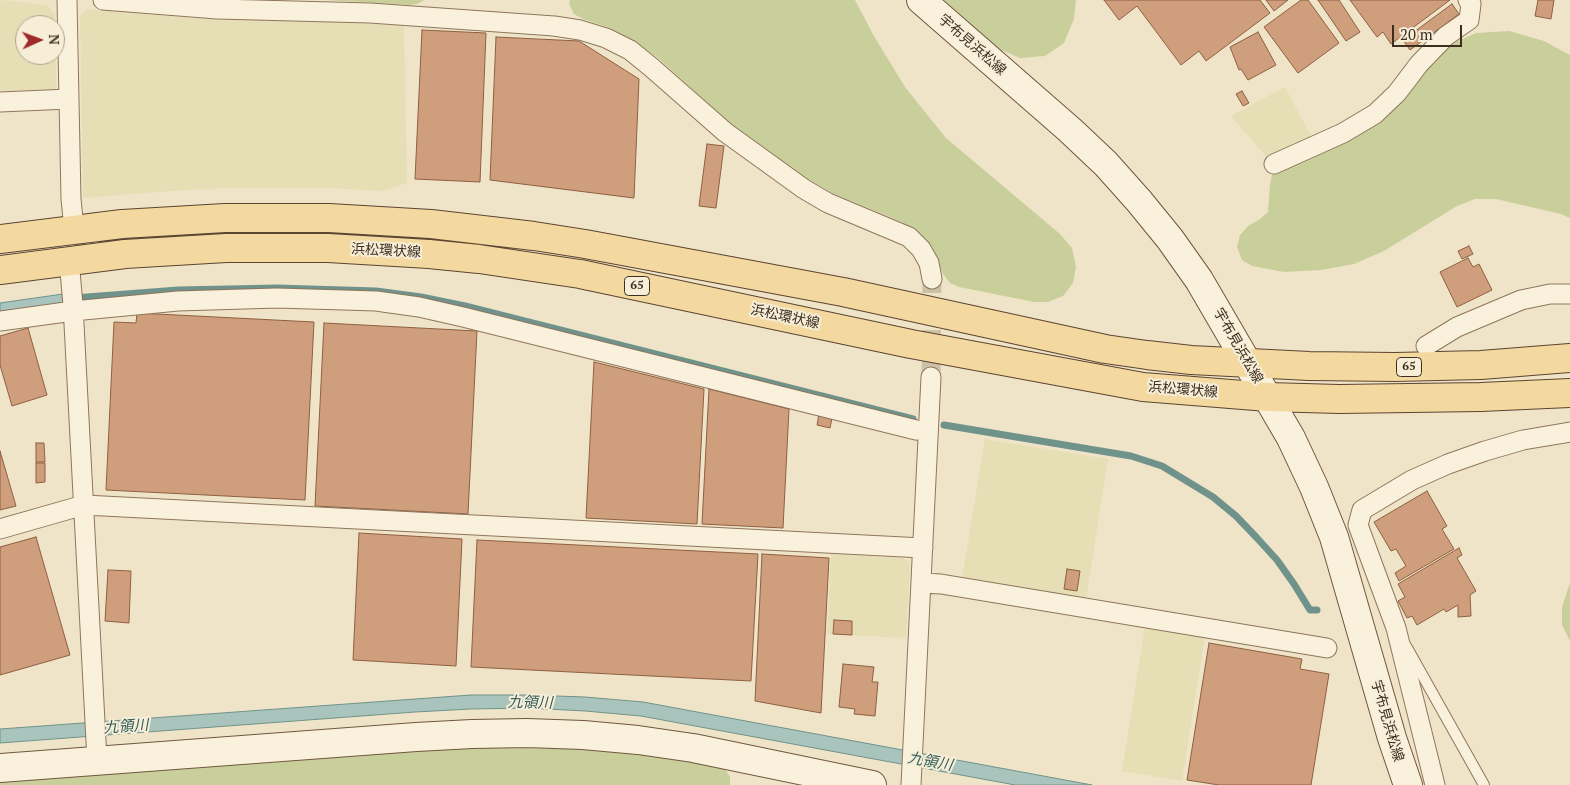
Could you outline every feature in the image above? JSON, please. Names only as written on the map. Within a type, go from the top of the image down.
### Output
[{"type":"main road","name":"宇布見浜松線","points":[[921,0],[1070,130],[1106,164],[1145,209],[1199,280],[1291,438],[1310,478],[1334,537],[1392,738],[1408,785]]},
{"type":"main road","name":"65","points":[[0,239],[74,229],[174,220],[277,218],[380,221],[482,230],[585,244],[843,292],[1105,348],[1191,360],[1317,367],[1395,367],[1481,365],[1570,358]]},
{"type":"main road","name":"浜松環状線","points":[[0,270],[69,260],[167,251],[269,248],[378,250],[479,259],[580,274],[911,344],[1160,389],[1268,397],[1410,399],[1570,393]]},
{"type":"main road","points":[[0,768],[97,754],[527,733],[583,735],[694,748],[872,785]]},
{"type":"street","points":[[67,0],[71,199],[74,229]]},
{"type":"street","points":[[103,0],[217,9],[370,12],[554,26],[598,35],[630,50],[725,132],[804,190],[828,203],[909,237],[921,249],[929,263],[932,279]]},
{"type":"street","points":[[1274,164],[1342,133],[1375,114],[1446,36],[1469,20],[1471,4],[1468,0]]},
{"type":"street","points":[[0,102],[69,99]]},
{"type":"street","points":[[69,260],[73,302],[97,754]]},
{"type":"street","points":[[1426,346],[1457,327],[1521,300],[1550,294],[1570,294]]},
{"type":"street","points":[[0,321],[73,302],[277,298],[376,301],[419,307],[916,430],[928,431]]},
{"type":"street","points":[[912,777],[931,377]]},
{"type":"street","points":[[1435,785],[1396,628],[1358,525],[1362,510],[1412,480],[1448,464],[1523,440],[1570,432]]},
{"type":"street","points":[[0,529],[84,505],[923,548]]},
{"type":"street","points":[[921,583],[950,586],[1327,648]]},
{"type":"lane","points":[[1396,628],[1484,785]]},
{"type":"shaded area","points":[[0,0],[47,5],[55,14],[15,15],[15,65],[56,65],[56,89],[0,91]]},
{"type":"shaded area","points":[[86,9],[217,20],[312,20],[404,26],[407,183],[382,191],[330,188],[225,188],[83,198],[80,16]]},
{"type":"shaded area","points":[[1285,87],[1313,140],[1269,160],[1231,116]]},
{"type":"shaded area","points":[[985,439],[1108,459],[1086,599],[962,579]]},
{"type":"shaded area","points":[[831,554],[903,558],[910,564],[906,638],[827,634]]},
{"type":"shaded area","points":[[1145,626],[1205,636],[1182,781],[1122,771]]},
{"type":"green space","points":[[324,0],[424,0],[410,5]]},
{"type":"green space","points":[[570,0],[855,0],[905,87],[946,138],[1060,234],[1072,248],[1076,267],[1073,283],[1063,296],[1048,302],[1034,302],[959,287],[950,283],[943,274],[930,245],[916,230],[832,193],[798,173],[731,124],[658,58],[636,42],[610,28],[574,14],[569,4]]},
{"type":"green space","points":[[944,0],[1076,0],[1074,19],[1064,43],[1045,56],[1020,58],[999,49]]},
{"type":"green space","points":[[1509,31],[1544,41],[1570,55],[1570,218],[1561,214],[1496,199],[1475,199],[1457,206],[1384,251],[1354,264],[1321,270],[1284,272],[1252,266],[1242,260],[1237,247],[1240,235],[1248,226],[1268,212],[1272,174],[1279,167],[1345,138],[1446,46],[1476,33]]},
{"type":"green space","points":[[1570,583],[1570,641],[1562,625],[1562,607]]},
{"type":"green space","points":[[472,744],[637,751],[724,767],[730,777],[730,785],[0,785],[0,778]]},
{"type":"water","points":[[63,294],[64,305],[0,314],[0,303]]},
{"type":"water","name":"九領川","points":[[471,695],[585,697],[643,702],[1092,785],[1015,785],[641,716],[528,708],[415,712],[0,743],[0,729]]},
{"type":"building","points":[[1104,0],[1260,0],[1270,13],[1206,61],[1199,51],[1181,65],[1137,6],[1119,20]]},
{"type":"building","points":[[1266,0],[1288,0],[1274,11]]},
{"type":"building","points":[[1301,0],[1308,0],[1339,43],[1298,73],[1264,27]]},
{"type":"building","points":[[1318,0],[1339,0],[1360,32],[1346,41]]},
{"type":"building","points":[[1350,0],[1450,0],[1391,44],[1383,32],[1377,37]]},
{"type":"building","points":[[1538,0],[1554,0],[1551,19],[1535,16]]},
{"type":"building","points":[[1452,4],[1459,14],[1410,50],[1403,40]]},
{"type":"building","points":[[422,30],[486,33],[480,182],[415,179]]},
{"type":"building","points":[[1258,32],[1276,65],[1248,80],[1241,69],[1239,70],[1230,47]]},
{"type":"building","points":[[496,37],[579,41],[639,79],[634,198],[490,180]]},
{"type":"building","points":[[1242,91],[1249,103],[1243,106],[1236,94]]},
{"type":"building","points":[[707,144],[724,146],[716,208],[699,206]]},
{"type":"building","points":[[1469,246],[1473,254],[1462,259],[1458,251]]},
{"type":"building","points":[[1468,258],[1473,267],[1479,264],[1492,290],[1457,307],[1440,272]]},
{"type":"building","points":[[137,313],[314,322],[305,500],[106,490],[114,322],[136,323]]},
{"type":"building","points":[[324,323],[477,331],[468,514],[315,506]]},
{"type":"building","points":[[28,328],[47,395],[12,406],[0,365],[0,336]]},
{"type":"building","points":[[594,362],[704,389],[697,524],[586,518]]},
{"type":"building","points":[[709,389],[789,409],[783,528],[702,524]]},
{"type":"building","points":[[819,414],[832,418],[830,428],[817,425]]},
{"type":"building","points":[[36,443],[44,443],[45,462],[36,462]]},
{"type":"building","points":[[0,451],[16,506],[0,510]]},
{"type":"building","points":[[36,463],[45,463],[45,482],[36,483]]},
{"type":"building","points":[[1427,491],[1447,526],[1442,529],[1454,549],[1399,581],[1395,573],[1406,566],[1396,549],[1391,551],[1374,522]]},
{"type":"building","points":[[359,533],[462,539],[456,666],[353,660]]},
{"type":"building","points":[[36,537],[70,655],[0,675],[0,547]]},
{"type":"building","points":[[477,540],[758,554],[751,681],[471,667]]},
{"type":"building","points":[[1459,548],[1462,555],[1457,558],[1476,591],[1470,595],[1471,616],[1458,617],[1458,605],[1446,612],[1444,609],[1417,625],[1412,616],[1407,618],[1398,601],[1405,597],[1398,584]]},
{"type":"building","points":[[762,554],[829,558],[821,713],[755,701]]},
{"type":"building","points":[[1067,569],[1080,571],[1077,591],[1064,589]]},
{"type":"building","points":[[108,570],[131,571],[129,623],[105,621]]},
{"type":"building","points":[[834,620],[852,621],[852,635],[833,634]]},
{"type":"building","points":[[1209,643],[1302,659],[1300,669],[1329,674],[1311,785],[1219,785],[1187,780]]},
{"type":"building","points":[[843,664],[874,667],[872,682],[878,682],[875,716],[854,714],[855,709],[839,707]]},
{"type":"waterway","points":[[74,298],[178,290],[277,288],[376,291],[421,297],[465,306],[913,419]]},
{"type":"waterway","points":[[944,425],[1131,456],[1162,466],[1213,497],[1236,516],[1277,560],[1310,610],[1317,610]]},
{"type":"tunnel","points":[[931,377],[932,279]]}]
